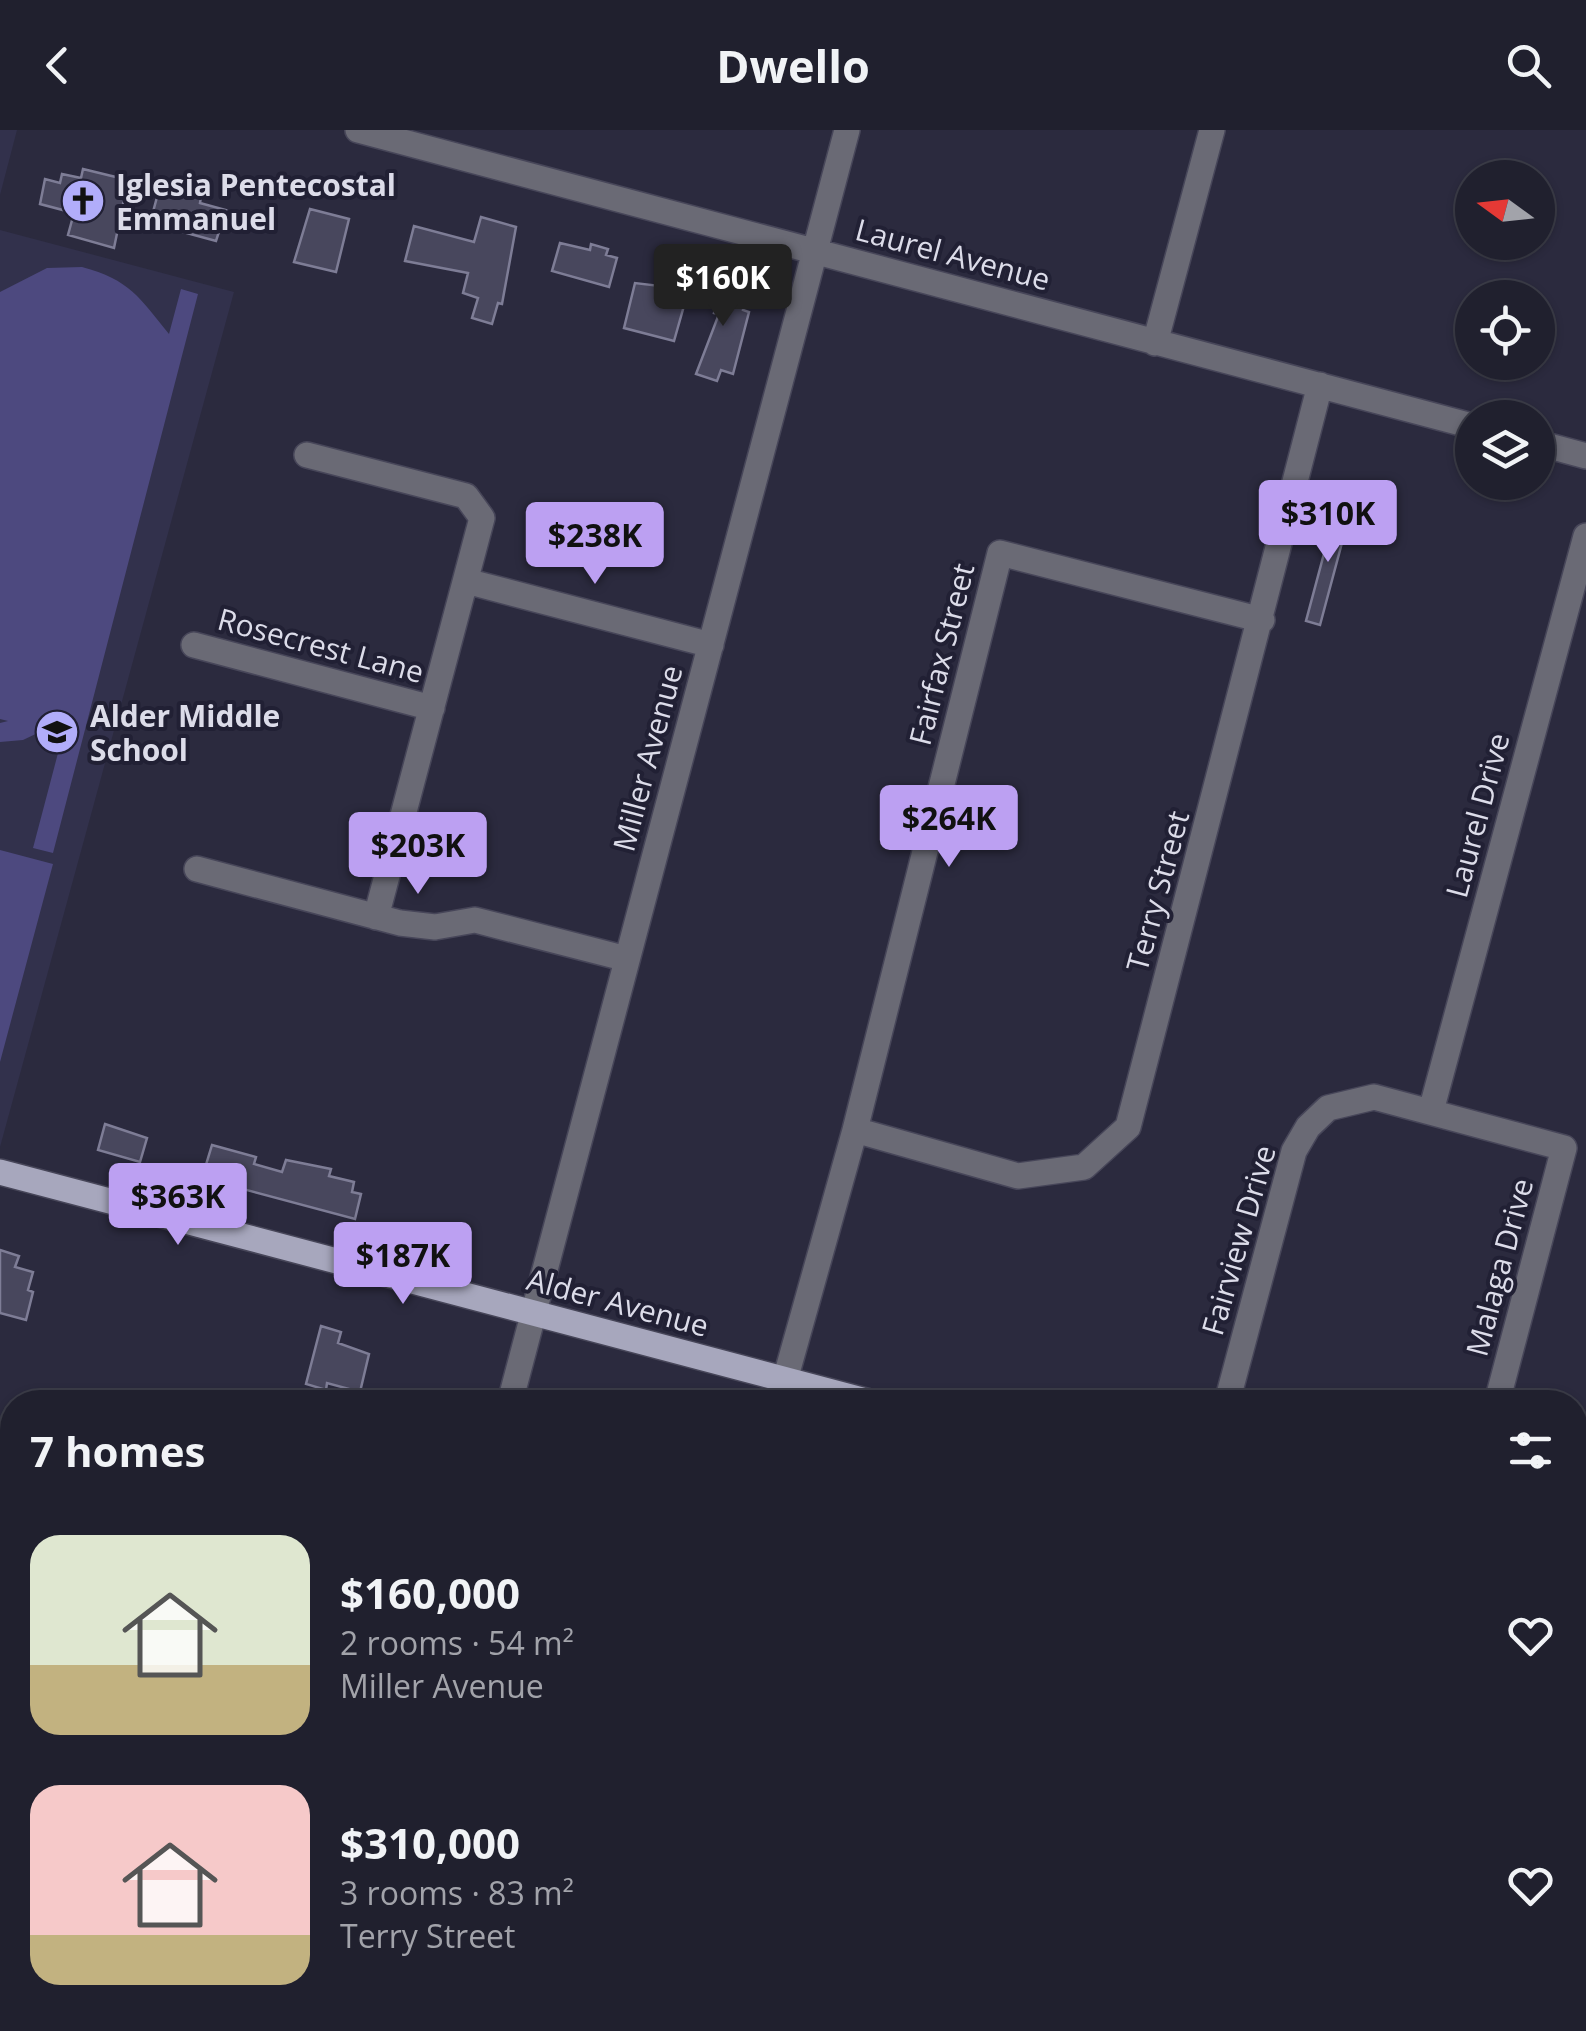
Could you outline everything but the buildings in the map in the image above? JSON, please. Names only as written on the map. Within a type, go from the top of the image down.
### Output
[{"type":"main road","name":"Alder Avenue","points":[[0,1172],[824,1390]]},
{"type":"street","name":"Laurel Avenue","points":[[358,130],[422,138],[816,250],[1455,421]]},
{"type":"street","name":"Miller Avenue","points":[[513,1390],[848,130]]},
{"type":"street","points":[[1155,343],[1212,130]]},
{"type":"street","name":"Terry Street","points":[[855,1130],[1018,1176],[1084,1167],[1128,1128],[1320,385]]},
{"type":"street","points":[[1555,448],[1586,456]]},
{"type":"street","points":[[306,455],[466,496],[482,518],[376,917]]},
{"type":"street","name":"Laurel Drive","points":[[1431,1111],[1586,536]]},
{"type":"street","name":"Fairfax Street","points":[[785,1380],[855,1130],[1000,553],[1262,620]]},
{"type":"street","points":[[466,581],[711,645]]},
{"type":"street","name":"Rosecrest Lane","points":[[194,645],[432,708]]},
{"type":"street","points":[[198,869],[376,917],[435,927],[474,920],[627,959]]},
{"type":"street","name":"Fairview Drive","points":[[1229,1390],[1294,1151],[1308,1127],[1328,1108],[1374,1096],[1564,1148]]},
{"type":"street","name":"Malaga Drive","points":[[1500,1390],[1564,1148]]},
{"type":"shaded area","points":[[0,130],[17,130],[0,195]]},
{"type":"shaded area","name":"Alder Middle School","points":[[0,230],[234,292],[0,1147]]},
{"type":"shaded area","name":"Alder Middle School","points":[[82,267],[123,284],[169,334],[181,289],[198,294],[53,853],[33,848],[67,719],[23,740],[0,742],[0,723],[8,721],[0,719],[0,292],[47,268]]},
{"type":"shaded area","points":[[0,850],[53,864],[0,1062]]},
{"type":"place","name":"Iglesia Pentecostal Emmanuel","points":[[83,201]]},
{"type":"place","name":"Alder Middle School","points":[[57,732]]}]
